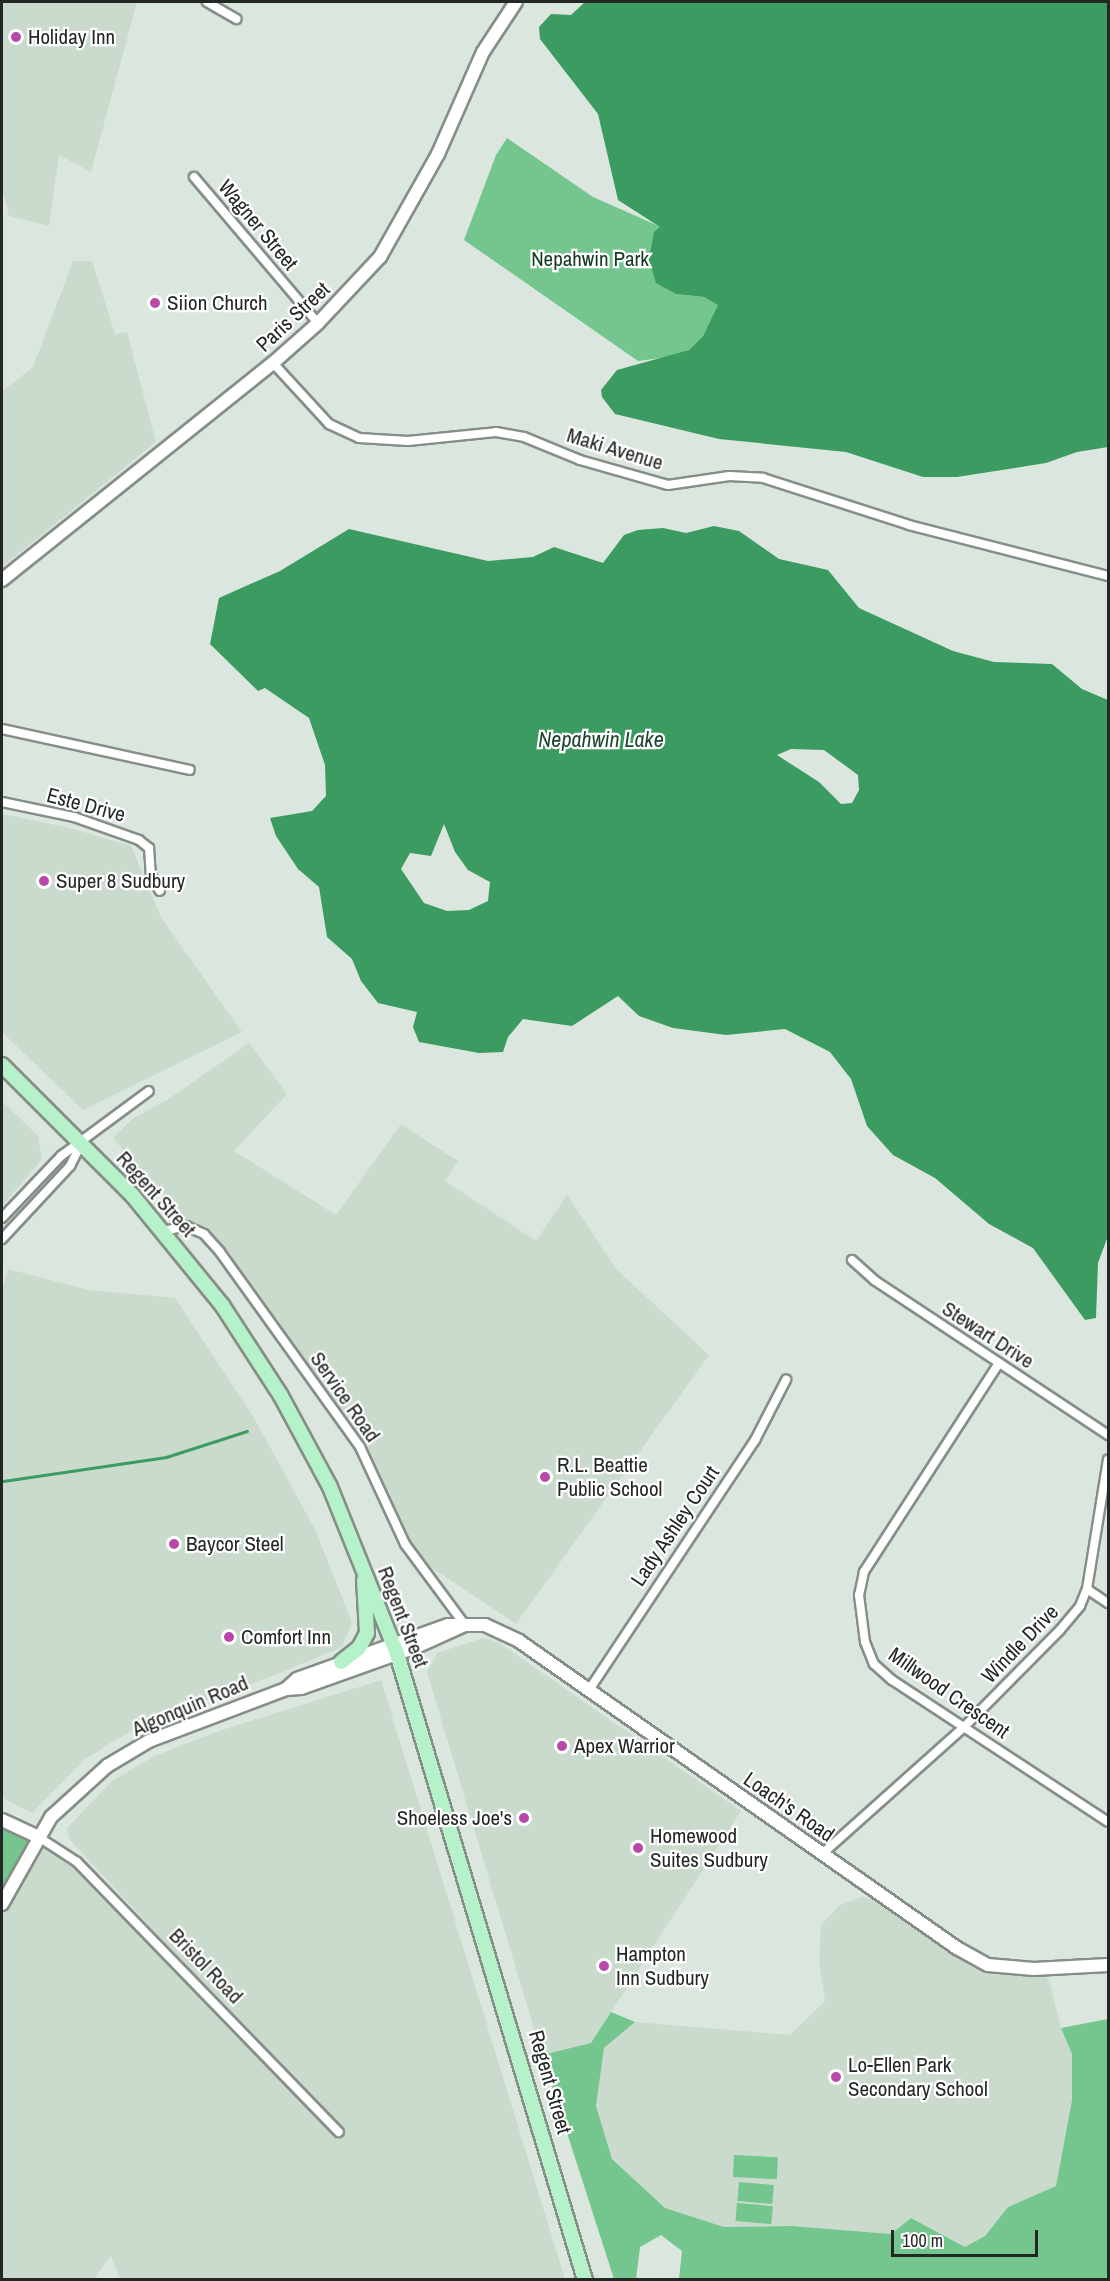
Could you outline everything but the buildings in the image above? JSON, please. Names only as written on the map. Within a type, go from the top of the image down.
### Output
[{"type":"main road","name":"Regent Street","points":[[2,1065],[164,1231],[222,1305],[281,1396],[330,1487],[395,1649],[585,2280]]},
{"type":"main road","points":[[341,1662],[359,1648],[367,1633],[364,1572]]},
{"type":"street","points":[[207,2],[236,19]]},
{"type":"street","name":"Paris Street","points":[[2,580],[273,363],[318,323],[380,257],[438,154],[483,52],[516,2]]},
{"type":"street","name":"Wagner Street","points":[[194,177],[318,323]]},
{"type":"street","name":"Maki Avenue","points":[[273,363],[329,424],[359,438],[408,441],[496,432],[524,437],[580,460],[668,485],[729,476],[764,478],[909,525],[1108,576]]},
{"type":"street","points":[[2,729],[190,770]]},
{"type":"street","name":"Este Drive","points":[[2,802],[74,818],[139,840],[149,849],[151,875],[160,891]]},
{"type":"street","points":[[2,1218],[61,1156],[81,1144],[149,1091]]},
{"type":"street","points":[[2,1239],[70,1166],[81,1144]]},
{"type":"street","name":"Service Road","points":[[164,1231],[186,1226],[204,1234],[220,1252],[360,1447],[405,1544],[465,1625]]},
{"type":"street","name":"Stewart Drive","points":[[852,1260],[874,1280],[1108,1435]]},
{"type":"street","name":"Millwood Crescent","points":[[999,1363],[864,1572],[859,1595],[864,1642],[874,1664],[964,1727],[1108,1822]]},
{"type":"street","name":"Lady Ashley Court","points":[[589,1690],[755,1440],[786,1380]]},
{"type":"street","name":"Windle Drive","points":[[822,1854],[964,1727],[1060,1630],[1087,1589],[1108,1460]]},
{"type":"street","points":[[1087,1589],[1108,1603]]},
{"type":"street","points":[[395,1649],[450,1635],[465,1625]]},
{"type":"street","name":"Loach's Road","points":[[465,1625],[485,1625],[508,1634],[927,1930],[988,1965],[1034,1969],[1108,1965]]},
{"type":"street","name":"Algonquin Road","points":[[286,1689],[297,1679],[341,1662],[395,1649]]},
{"type":"street","name":"Algonquin Road","points":[[2,1904],[37,1836],[72,1795],[107,1766],[150,1741],[286,1689],[301,1688],[395,1649]]},
{"type":"street","points":[[2,1820],[37,1836]]},
{"type":"street","name":"Bristol Road","points":[[37,1836],[77,1862],[339,2132]]},
{"type":"shaded area","points":[[2,2],[137,2],[91,172],[59,155],[49,226],[9,216],[2,189]]},
{"type":"shaded area","points":[[73,261],[92,261],[115,334],[127,332],[156,442],[2,567],[2,391],[33,367]]},
{"type":"shaded area","points":[[2,814],[70,828],[131,846],[162,919],[242,1032],[83,1110],[2,1032]]},
{"type":"shaded area","points":[[249,1043],[287,1094],[234,1151],[336,1215],[401,1124],[458,1161],[445,1181],[536,1241],[567,1195],[616,1269],[709,1355],[516,1624],[414,1556],[360,1447],[204,1234],[186,1226],[113,1138],[132,1119],[167,1100]]},
{"type":"shaded area","points":[[2,1101],[38,1136],[42,1159],[2,1206]]},
{"type":"shaded area","points":[[8,1269],[89,1290],[175,1298],[254,1418],[316,1531],[352,1623],[342,1647],[278,1674],[156,1718],[115,1740],[84,1760],[32,1813],[4,1799],[2,1792],[2,1289]]},
{"type":"shaded area","points":[[483,1638],[498,1642],[741,1811],[591,2043],[542,2055],[427,1672],[437,1653]]},
{"type":"shaded area","points":[[381,1680],[565,2279],[120,2279],[111,2255],[94,2279],[2,2280],[2,1904],[37,1836],[77,1862],[299,2088],[70,1840],[67,1828],[112,1781],[154,1756],[222,1730]]},
{"type":"shaded area","name":"Lo-Ellen Park Secondary School","points":[[862,1897],[892,1903],[988,1965],[1034,1969],[1049,1980],[1061,2028],[1072,2054],[1072,2100],[1056,2186],[1008,2207],[985,2236],[965,2247],[911,2218],[891,2234],[791,2226],[724,2227],[665,2208],[612,2159],[596,2106],[604,2048],[635,2022],[790,2035],[825,2001],[819,1961],[821,1925],[840,1905]]},
{"type":"green space","name":"Nepahwin Park","points":[[507,138],[593,197],[661,227],[676,294],[704,297],[719,304],[703,336],[689,350],[676,356],[638,361],[464,240],[496,155]]},
{"type":"green space","points":[[2,1820],[37,1836],[2,1904]]},
{"type":"green space","points":[[611,2012],[635,2022],[604,2048],[596,2106],[612,2159],[665,2208],[724,2227],[791,2226],[891,2234],[911,2218],[965,2247],[985,2236],[1008,2207],[1056,2186],[1072,2100],[1072,2054],[1061,2028],[1108,2019],[1108,2279],[679,2279],[682,2251],[661,2235],[640,2247],[636,2279],[614,2279],[542,2055],[591,2043]]},
{"type":"green space","points":[[734,2155],[778,2157],[777,2179],[733,2177]]},
{"type":"green space","points":[[739,2182],[774,2185],[772,2204],[737,2201]]},
{"type":"green space","points":[[737,2203],[773,2206],[771,2224],[735,2221]]},
{"type":"water","points":[[585,2],[1108,2],[1108,447],[1077,452],[1046,463],[957,477],[923,477],[846,452],[719,439],[615,414],[602,397],[601,390],[617,370],[689,350],[703,336],[718,305],[704,297],[676,294],[656,283],[649,260],[654,232],[660,227],[618,200],[598,114],[540,39],[539,27],[551,14],[571,15]]},
{"type":"water","name":"Nepahwin Lake","points":[[714,526],[739,531],[779,559],[828,570],[859,608],[953,651],[994,662],[1052,664],[1082,689],[1108,700],[1108,1236],[1098,1263],[1096,1318],[1085,1320],[1033,1248],[989,1224],[935,1178],[893,1155],[867,1126],[851,1079],[830,1052],[785,1029],[726,1035],[673,1028],[639,1016],[618,996],[572,1026],[523,1019],[508,1037],[503,1052],[479,1053],[419,1042],[413,1027],[417,1012],[378,1003],[361,981],[352,959],[327,937],[319,887],[298,869],[276,836],[270,818],[312,811],[326,796],[325,765],[309,718],[265,688],[258,691],[210,644],[219,598],[280,571],[349,529],[488,561],[533,557],[554,547],[603,563],[624,535],[638,530],[663,528],[686,533]],"holes":[[[791,749],[824,750],[858,775],[859,790],[852,803],[841,804],[819,782],[777,755]],[[444,824],[455,852],[468,870],[490,882],[488,901],[469,910],[447,911],[424,903],[401,869],[410,853],[431,856]]]},
{"type":"waterway","points":[[3,1481],[166,1457],[247,1431]]},
{"type":"place","name":"Holiday Inn","points":[[16,37]]},
{"type":"place","name":"Siion Church","points":[[155,303]]},
{"type":"place","name":"Super 8 Sudbury","points":[[44,881]]},
{"type":"place","name":"R.L. Beattie Public School","points":[[545,1477]]},
{"type":"place","name":"Baycor Steel","points":[[174,1544]]},
{"type":"place","name":"Comfort Inn","points":[[229,1637]]},
{"type":"place","name":"Apex Warrior","points":[[562,1746]]},
{"type":"place","name":"Shoeless Joe's","points":[[524,1818]]},
{"type":"place","name":"Homewood Suites Sudbury","points":[[638,1848]]},
{"type":"place","name":"Hampton Inn Sudbury","points":[[604,1966]]},
{"type":"place","name":"Lo-Ellen Park Secondary School","points":[[836,2077]]}]
